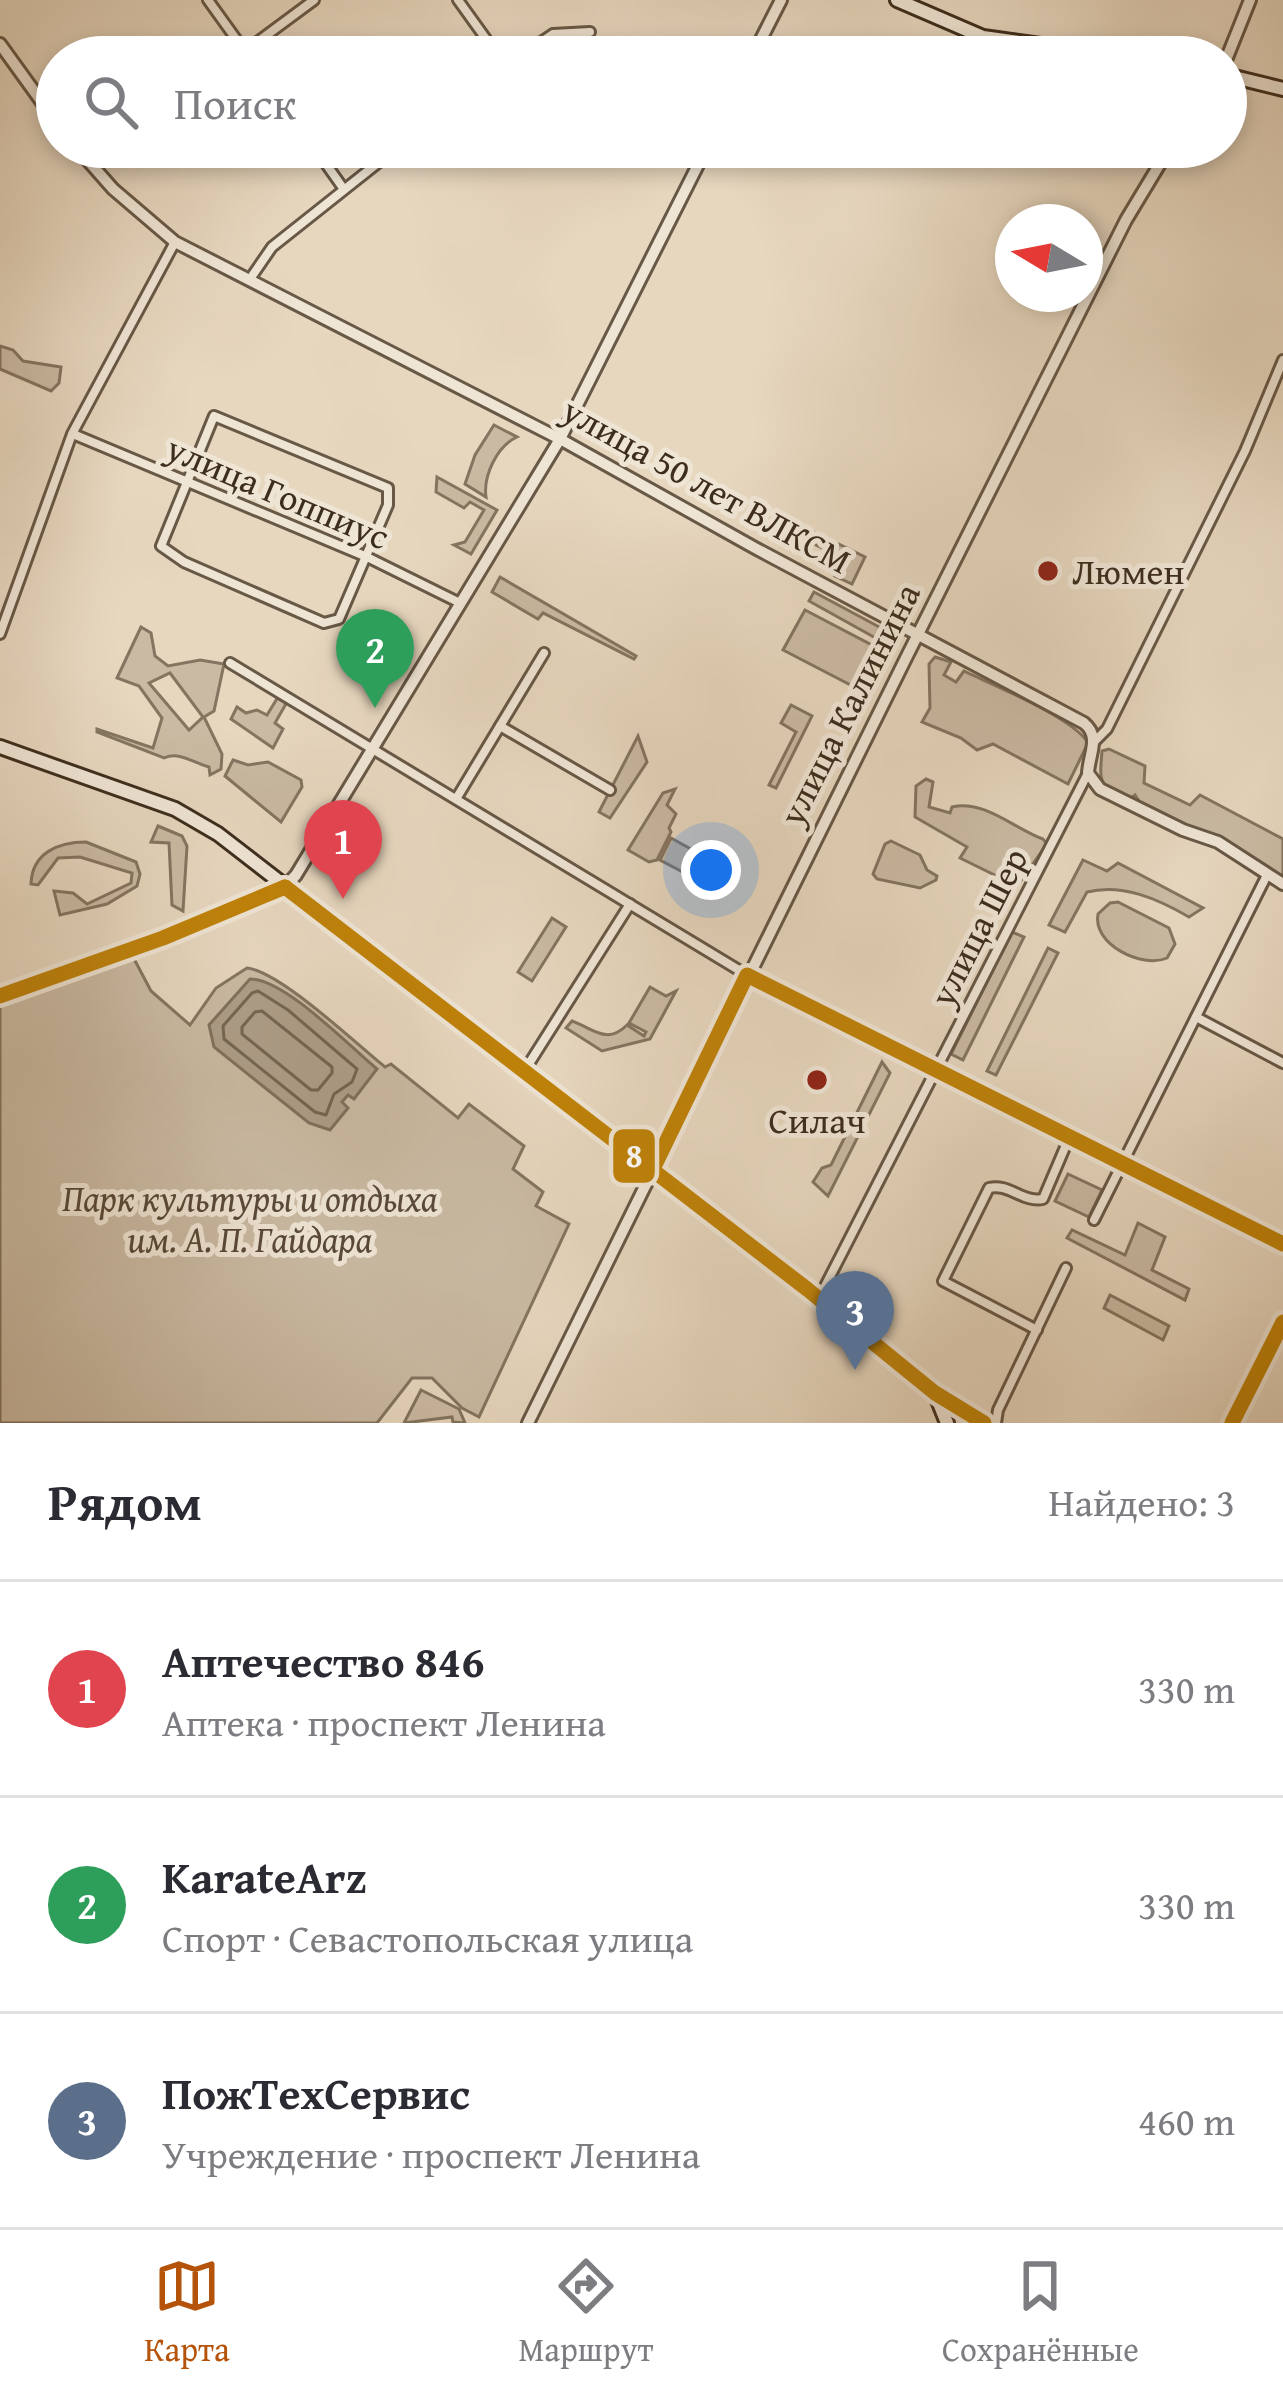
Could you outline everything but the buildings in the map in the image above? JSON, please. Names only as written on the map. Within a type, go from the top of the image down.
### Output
[{"type":"main road","points":[[897,0],[981,36]]},
{"type":"main road","points":[[1247,81],[1283,89]]},
{"type":"main road","points":[[0,747],[194,818],[818,1298],[935,1394],[947,1423]]},
{"type":"street","points":[[208,0],[231,36]]},
{"type":"street","points":[[268,36],[314,0]]},
{"type":"street","points":[[458,0],[484,36]]},
{"type":"street","points":[[763,36],[781,0]]},
{"type":"street","points":[[1236,36],[1250,0]]},
{"type":"street","points":[[551,36],[590,32]]},
{"type":"street","points":[[0,44],[36,94]]},
{"type":"street","name":"улица 50 лет ВЛКСМ","points":[[95,168],[113,190],[175,242],[560,439],[1084,722],[1095,741]]},
{"type":"street","points":[[329,168],[343,188]]},
{"type":"street","points":[[250,279],[272,247],[370,168]]},
{"type":"street","points":[[0,996],[163,938],[285,887],[560,439],[696,168]]},
{"type":"street","name":"улица Калинина","points":[[529,1423],[747,975],[1126,220],[1157,168]]},
{"type":"street","points":[[0,634],[72,434],[175,242]]},
{"type":"street","points":[[1283,360],[1245,451],[1107,729],[1095,741],[1088,773],[1100,789],[1166,823],[1218,842],[1283,884]]},
{"type":"street","points":[[214,416],[388,488],[388,505],[339,619],[331,623],[249,592],[160,546],[186,482],[214,416]]},
{"type":"street","name":"улица Гоппиус","points":[[72,434],[367,557],[461,603]]},
{"type":"street","points":[[456,800],[544,653]]},
{"type":"street","points":[[230,664],[747,975],[1283,1244]]},
{"type":"street","points":[[500,726],[610,790]]},
{"type":"street","name":"улица Шер","points":[[818,1298],[1088,773]]},
{"type":"street","points":[[1094,1220],[1267,875]]},
{"type":"street","points":[[524,1071],[567,1010],[630,904]]},
{"type":"street","points":[[1196,1017],[1283,1063]]},
{"type":"street","points":[[1037,1330],[943,1281],[989,1188],[999,1185],[1034,1201],[1043,1199],[1069,1138]]},
{"type":"street","points":[[996,1423],[1066,1268]]},
{"type":"street","points":[[1232,1423],[1283,1322]]},
{"type":"street","points":[[935,1394],[984,1423]]},
{"type":"green space","points":[[0,346],[13,350],[23,361],[61,367],[59,383],[51,391],[0,369]]},
{"type":"green space","points":[[494,425],[517,437],[493,462],[486,497],[465,484],[475,455]]},
{"type":"green space","points":[[437,477],[497,510],[471,554],[454,545],[465,542],[484,510],[470,502],[464,508],[436,492]]},
{"type":"green space","points":[[804,527],[865,557],[852,584],[835,576],[844,559],[800,537]]},
{"type":"green space","points":[[500,577],[636,656],[543,613],[538,619],[492,592]]},
{"type":"green space","points":[[814,592],[896,636],[890,646],[809,601]]},
{"type":"green space","points":[[805,610],[887,653],[866,693],[783,650]]},
{"type":"green space","points":[[141,627],[151,633],[155,656],[168,666],[200,660],[224,664],[214,711],[204,717],[222,754],[221,769],[210,775],[209,767],[186,758],[164,758],[97,732],[153,748],[162,718],[139,686],[117,678]],"holes":[[[170,673],[203,717],[189,730],[149,683]]]},
{"type":"green space","points":[[935,657],[951,662],[944,675],[956,682],[964,671],[1032,703],[1080,733],[1088,743],[1068,784],[993,744],[977,750],[922,722],[930,708],[929,664]]},
{"type":"green space","points":[[278,697],[287,702],[275,723],[283,729],[273,748],[231,719],[237,707],[267,715]]},
{"type":"green space","points":[[791,705],[812,716],[776,788],[769,785],[796,732],[781,723]]},
{"type":"green space","points":[[638,736],[647,762],[610,818],[599,812]]},
{"type":"green space","points":[[1109,749],[1145,766],[1144,783],[1190,805],[1200,795],[1283,839],[1283,880],[1141,804],[1135,795],[1130,799],[1107,786],[1101,778],[1101,762],[1102,751]]},
{"type":"green space","points":[[233,760],[248,765],[268,762],[301,780],[302,787],[281,822],[225,776]]},
{"type":"green space","points":[[926,779],[933,782],[929,807],[950,813],[952,807],[975,807],[1043,839],[1047,844],[1017,886],[960,858],[967,847],[915,817],[916,786]]},
{"type":"green space","points":[[675,789],[667,805],[676,814],[671,832],[657,860],[649,862],[628,850],[663,793]]},
{"type":"green space","points":[[158,826],[182,836],[187,846],[183,911],[172,905],[169,843],[151,842]]},
{"type":"green space","points":[[671,838],[727,869],[717,890],[660,860]]},
{"type":"green space","points":[[891,841],[920,855],[936,880],[920,888],[877,879],[873,874],[885,844]]},
{"type":"green space","points":[[86,842],[136,862],[137,886],[107,904],[60,915],[54,891],[73,893],[87,904],[131,883],[132,873],[80,857],[58,858],[38,885],[31,884],[36,864],[48,851]]},
{"type":"green space","points":[[1083,860],[1107,871],[1118,863],[1203,908],[1189,917],[1140,894],[1087,892],[1065,932],[1049,925]]},
{"type":"green space","points":[[1118,902],[1169,928],[1175,944],[1167,958],[1133,957],[1103,935],[1098,914]]},
{"type":"green space","points":[[552,918],[566,927],[532,981],[518,972]]},
{"type":"green space","points":[[1012,932],[1024,937],[963,1060],[951,1054]]},
{"type":"green space","points":[[1048,948],[1058,953],[996,1075],[987,1071]]},
{"type":"green space","name":"Парк культуры и отдыха им. А. П. Гайдара","points":[[132,955],[151,991],[190,1025],[216,988],[247,968],[261,972],[458,1118],[469,1104],[524,1146],[513,1169],[543,1192],[536,1206],[569,1224],[479,1417],[462,1408],[432,1378],[412,1378],[377,1423],[0,1423],[0,1006]]},
{"type":"green space","points":[[650,987],[666,996],[676,991],[650,1039],[602,1051],[566,1028],[572,1021],[607,1035],[627,1025],[644,1036],[646,1032],[629,1023]]},
{"type":"green space","points":[[882,1062],[890,1073],[828,1196],[813,1182],[822,1168],[831,1165]]},
{"type":"green space","points":[[1068,1174],[1102,1190],[1089,1217],[1055,1201]]},
{"type":"green space","points":[[1138,1223],[1165,1237],[1152,1270],[1189,1289],[1185,1300],[1067,1238],[1072,1230],[1125,1255]]},
{"type":"green space","points":[[1110,1295],[1169,1326],[1163,1340],[1104,1308]]},
{"type":"green space","points":[[421,1390],[459,1409],[465,1423],[453,1422],[452,1417],[404,1423]]},
{"type":"water","points":[[250,979],[298,1001],[377,1069],[354,1099],[348,1095],[342,1102],[348,1108],[330,1130],[309,1123],[214,1047],[209,1025]]},
{"type":"transit line","name":"8","points":[[285,887],[935,1393],[984,1423]]},
{"type":"transit line","name":"8","points":[[0,996],[163,938],[285,887]]},
{"type":"transit line","name":"8","points":[[652,1171],[747,975],[1283,1244]]},
{"type":"transit line","name":"8","points":[[1232,1423],[1283,1322]]},
{"type":"place","name":"Люмен","points":[[1048,571]]},
{"type":"place","name":"KarateArz","points":[[375,708]]},
{"type":"place","name":"Аптечество 846","points":[[343,899]]},
{"type":"place","name":"Силач","points":[[817,1080]]},
{"type":"place","name":"ПожТехСервис","points":[[855,1370]]}]
